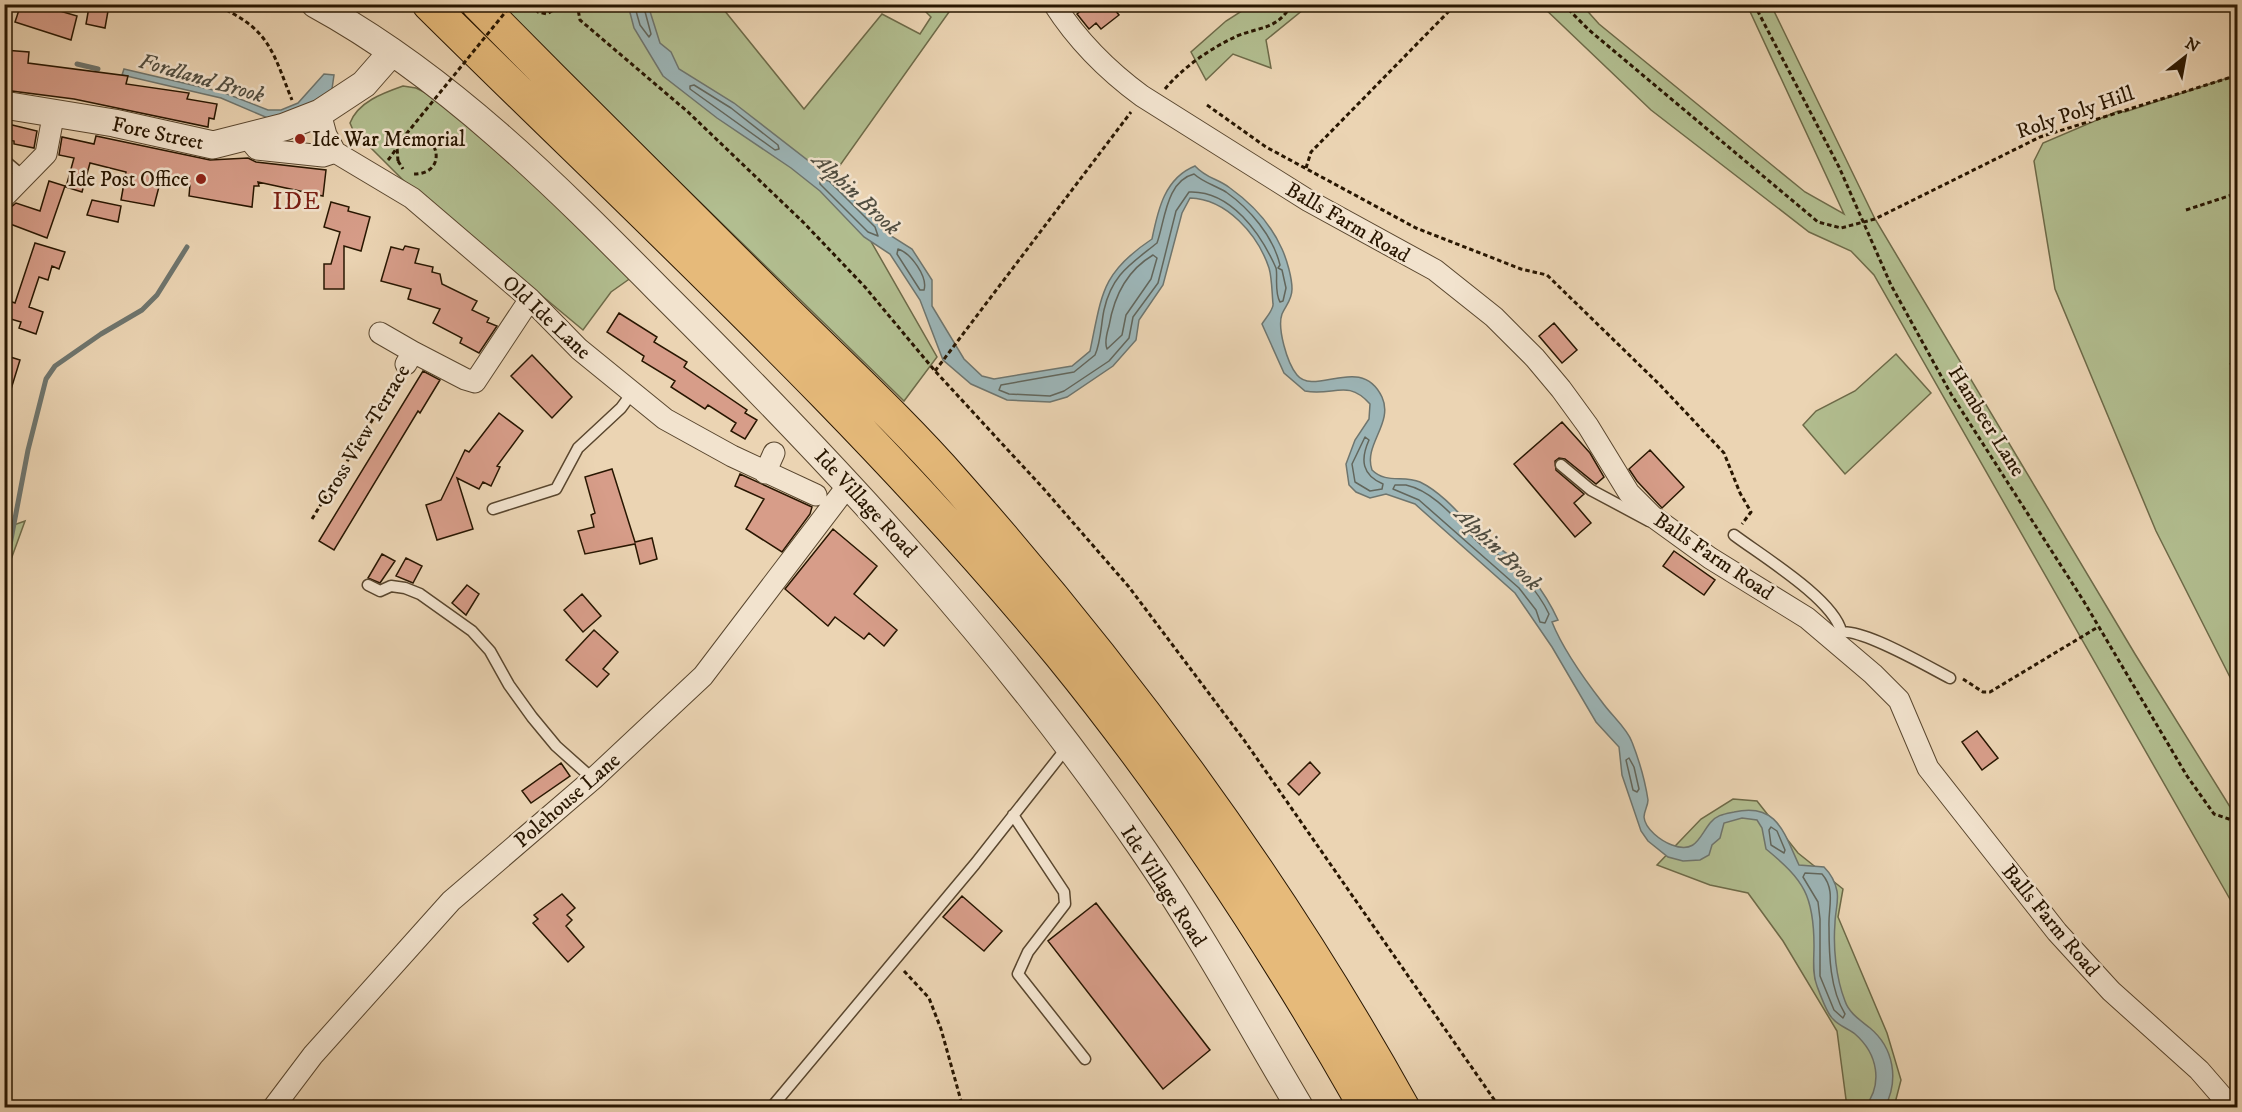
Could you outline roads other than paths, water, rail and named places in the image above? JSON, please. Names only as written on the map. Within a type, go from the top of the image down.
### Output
[{"type":"highway","points":[[429,4],[783,352],[928,501],[1060,655],[1155,779],[1248,910],[1311,1011],[1366,1107]]},
{"type":"highway","points":[[478,4],[953,480],[1086,636],[1180,759],[1274,894],[1335,988],[1403,1107]]},
{"type":"street","name":"Ide Village Road","points":[[315,4],[392,52],[526,160],[744,374],[849,484],[971,620],[1068,746],[1144,851],[1186,915],[1300,1107]]},
{"type":"street","name":"Balls Farm Road","points":[[1054,4],[1082,41],[1120,79],[1148,99],[1309,201],[1435,270],[1462,291],[1494,317],[1535,358],[1588,426],[1629,492],[1652,516],[1710,558],[1836,634],[1899,700],[1928,768],[2057,932],[2111,991],[2199,1070],[2232,1107]]},
{"type":"street","name":"Fore Street","points":[[4,105],[54,112],[213,145],[284,128],[320,113],[364,84],[392,52]]},
{"type":"street","points":[[4,197],[46,154],[54,112]]},
{"type":"street","points":[[247,137],[257,148],[323,156],[335,152],[326,135],[320,113]]},
{"type":"street","name":"Old Ide Lane","points":[[335,152],[412,198],[530,299],[579,349],[665,419],[765,473],[816,495]]},
{"type":"street","name":"Cross View Terrace","points":[[380,333],[410,358],[475,382],[530,299]]},
{"type":"street","points":[[765,473],[774,453]]},
{"type":"street","name":"Polehouse Lane","points":[[273,1107],[313,1055],[450,901],[593,779],[703,676],[849,484]]},
{"type":"lane","points":[[4,160],[23,176]]},
{"type":"lane","points":[[493,509],[556,489],[578,448],[621,408],[632,393]]},
{"type":"lane","points":[[1561,465],[1591,490],[1645,521],[1660,521]]},
{"type":"lane","points":[[1734,535],[1810,590],[1838,621],[1836,634],[1851,631],[1950,678]]},
{"type":"lane","points":[[368,585],[380,591],[391,586],[420,594],[472,631],[490,651],[509,685],[531,717],[563,753],[593,779]]},
{"type":"lane","points":[[771,1107],[1068,746]]},
{"type":"lane","points":[[1013,815],[1064,892],[1065,904],[1028,952],[1018,974],[1085,1059]]},
{"type":"water","points":[[628,5],[648,5],[660,43],[671,52],[679,69],[734,103],[823,172],[833,175],[836,181],[888,234],[912,249],[932,280],[932,306],[964,359],[982,376],[994,379],[1072,366],[1090,351],[1106,286],[1122,263],[1152,239],[1164,196],[1176,178],[1185,171],[1195,166],[1245,200],[1272,231],[1287,264],[1292,293],[1282,314],[1281,328],[1293,370],[1305,380],[1315,382],[1351,377],[1362,378],[1373,384],[1382,397],[1385,407],[1382,425],[1371,452],[1372,470],[1383,477],[1414,480],[1429,487],[1485,540],[1516,561],[1533,579],[1558,620],[1552,622],[1556,632],[1581,674],[1630,737],[1645,785],[1648,800],[1644,817],[1650,830],[1668,843],[1687,847],[1696,843],[1712,820],[1718,817],[1727,813],[1749,810],[1760,812],[1770,816],[1777,823],[1789,842],[1799,865],[1824,867],[1831,875],[1837,895],[1834,942],[1837,973],[1842,992],[1852,1013],[1878,1036],[1889,1055],[1893,1075],[1885,1107],[1865,1107],[1871,1098],[1876,1079],[1873,1060],[1863,1042],[1835,1021],[1826,1008],[1814,977],[1812,914],[1809,902],[1804,890],[1790,870],[1766,849],[1762,828],[1757,820],[1742,818],[1724,823],[1720,838],[1712,845],[1709,855],[1700,860],[1683,861],[1668,857],[1648,841],[1641,831],[1622,775],[1619,747],[1596,722],[1552,647],[1515,593],[1415,504],[1386,494],[1370,498],[1356,492],[1349,485],[1346,464],[1355,440],[1369,419],[1370,404],[1362,396],[1347,390],[1305,391],[1284,373],[1262,324],[1273,306],[1269,268],[1257,243],[1239,221],[1216,205],[1190,198],[1182,213],[1163,285],[1139,320],[1136,340],[1113,366],[1067,397],[1050,402],[1007,400],[971,384],[943,360],[920,300],[890,254],[864,237],[820,191],[791,168],[717,118],[663,76],[634,28]]},
{"type":"water","points":[[124,69],[222,92],[268,110],[281,110],[298,103],[324,74],[334,75],[332,89],[324,103],[270,119],[221,98],[122,75]]},
{"type":"waterway","name":"Fordland Brook","points":[[77,64],[98,69]]},
{"type":"waterway","points":[[4,552],[9,550],[28,450],[46,379],[55,366],[101,334],[142,310],[157,295],[187,247]]},
{"type":"place","name":"Ide War Memorial","points":[[300,139]]},
{"type":"place","name":"Ide Post Office","points":[[201,179]]},
{"type":"district","name":"IDE","points":[[297,201]]},
{"type":"water label","name":"Alphin Brook","points":[[857,193]]},
{"type":"water label","name":"Alphin Brook","points":[[1499,548]]}]
